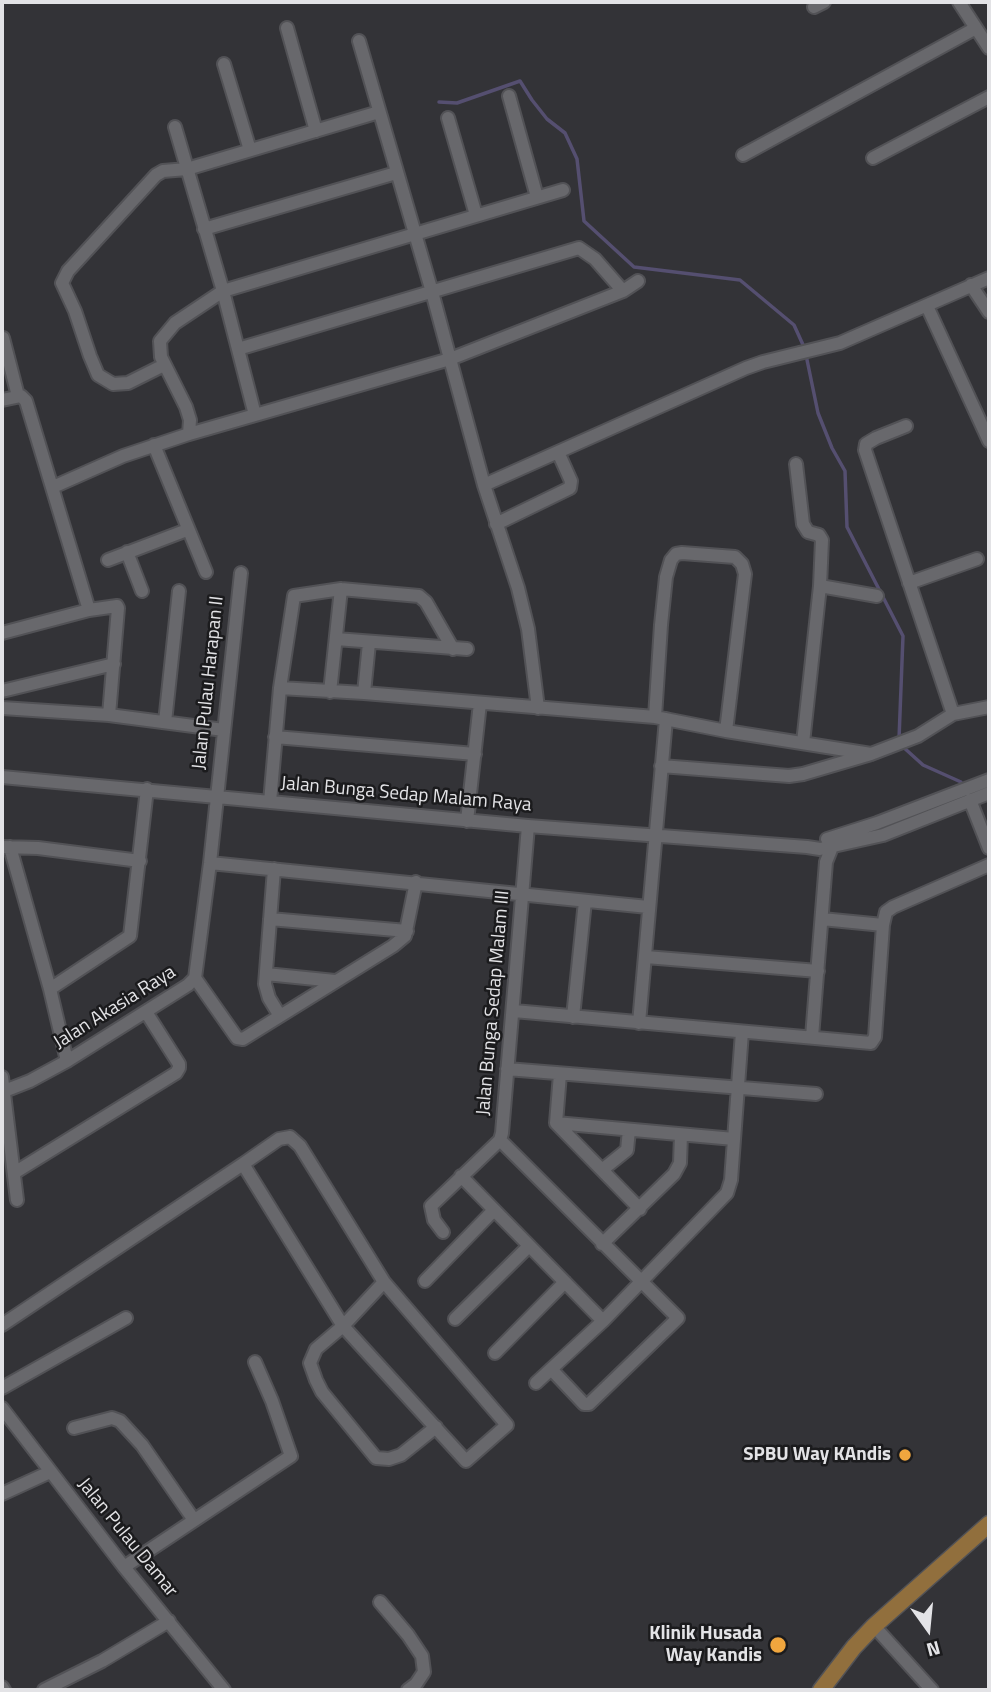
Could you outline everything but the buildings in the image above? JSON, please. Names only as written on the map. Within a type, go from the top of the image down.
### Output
[{"type":"main road","points":[[821,1690],[874,1626],[989,1527]]},
{"type":"street","points":[[959,2],[989,48]]},
{"type":"street","points":[[287,28],[316,131]]},
{"type":"street","points":[[743,155],[976,28]]},
{"type":"street","points":[[359,41],[432,292],[484,485],[518,588],[528,629],[538,708]]},
{"type":"street","points":[[224,64],[250,150]]},
{"type":"street","points":[[509,96],[537,197]]},
{"type":"street","points":[[873,158],[989,97]]},
{"type":"street","points":[[164,365],[128,383],[113,384],[99,375],[62,282],[68,271],[156,175],[163,171],[187,169],[379,112]]},
{"type":"street","points":[[449,118],[476,215]]},
{"type":"street","points":[[175,127],[223,291],[255,415]]},
{"type":"street","points":[[204,229],[396,173]]},
{"type":"street","points":[[189,433],[190,420],[186,407],[164,365],[160,341],[175,323],[223,291],[563,190]]},
{"type":"street","points":[[237,349],[579,248],[595,259],[623,291]]},
{"type":"street","points":[[484,485],[746,368],[824,348],[989,278]]},
{"type":"street","points":[[53,487],[189,433],[450,359],[623,291],[638,281]]},
{"type":"street","points":[[971,285],[989,312]]},
{"type":"street","points":[[927,306],[984,416],[989,441]]},
{"type":"street","points":[[3,338],[53,487],[89,610]]},
{"type":"street","points":[[2,400],[21,397]]},
{"type":"street","points":[[906,426],[876,438],[866,444],[865,450],[953,715]]},
{"type":"street","points":[[154,445],[206,572]]},
{"type":"street","points":[[496,524],[570,488],[571,481],[558,452]]},
{"type":"street","points":[[796,464],[803,524],[808,531],[819,535],[822,540],[820,586],[803,743]]},
{"type":"street","points":[[108,559],[187,530]]},
{"type":"street","points":[[127,552],[142,591]]},
{"type":"street","points":[[639,1023],[661,766],[661,625],[666,577],[671,560],[676,554],[735,557],[742,564],[745,574],[726,731]]},
{"type":"street","points":[[909,583],[977,559]]},
{"type":"street","name":"Jalan Pulau Harapan II","points":[[217,797],[241,573]]},
{"type":"street","points":[[820,586],[877,596]]},
{"type":"street","points":[[330,692],[341,589]]},
{"type":"street","points":[[270,802],[280,688],[294,596],[341,589],[419,596],[426,602],[453,649]]},
{"type":"street","points":[[165,722],[179,591]]},
{"type":"street","points":[[2,633],[89,610],[114,605],[118,608],[109,715]]},
{"type":"street","points":[[336,639],[467,649]]},
{"type":"street","points":[[364,693],[369,643]]},
{"type":"street","points":[[2,691],[114,664]]},
{"type":"street","points":[[280,688],[661,718],[871,754]]},
{"type":"street","points":[[467,821],[480,703]]},
{"type":"street","points":[[661,766],[797,775],[871,754],[918,736],[953,715],[989,706]]},
{"type":"street","points":[[2,708],[109,715],[224,730]]},
{"type":"street","points":[[275,737],[475,754]]},
{"type":"street","name":"Jalan Bunga Sedap Malam Raya","points":[[2,777],[467,821],[654,836],[822,845],[883,835],[980,790]]},
{"type":"street","points":[[50,989],[130,936],[147,789]]},
{"type":"street","points":[[980,790],[989,848]]},
{"type":"street","name":"Jalan Akasia Raya","points":[[2,1092],[30,1081],[66,1061],[195,978],[217,797]]},
{"type":"street","name":"Jalan Bunga Sedap Malam III","points":[[443,1232],[430,1212],[431,1206],[500,1140],[503,1126],[528,826]]},
{"type":"street","points":[[812,1037],[826,862],[822,845]]},
{"type":"street","points":[[66,1061],[50,989],[6,847],[38,848],[140,861]]},
{"type":"street","points":[[210,863],[648,907]]},
{"type":"street","points":[[514,1011],[868,1043],[874,1040],[884,916],[889,909],[989,865]]},
{"type":"street","points":[[274,869],[266,974],[267,993],[280,1016]]},
{"type":"street","points":[[195,978],[240,1040],[405,936],[416,882]]},
{"type":"street","points":[[573,1017],[585,901]]},
{"type":"street","points":[[270,919],[407,931]]},
{"type":"street","points":[[822,919],[883,925]]},
{"type":"street","points":[[646,957],[818,971]]},
{"type":"street","points":[[266,974],[336,981]]},
{"type":"street","points":[[15,1172],[176,1073],[178,1064],[146,1012]]},
{"type":"street","points":[[536,1383],[603,1321],[727,1193],[731,1180],[742,1032]]},
{"type":"street","points":[[507,1069],[816,1094]]},
{"type":"street","points":[[560,1074],[556,1123],[640,1209]]},
{"type":"street","points":[[2,1077],[15,1172],[16,1200]]},
{"type":"street","points":[[556,1123],[734,1139]]},
{"type":"street","points":[[602,1170],[627,1150],[629,1130]]},
{"type":"street","points":[[602,1244],[640,1209],[678,1168],[681,1135]]},
{"type":"street","points":[[2,1325],[279,1139],[290,1137],[300,1146],[384,1282],[507,1425],[466,1461],[343,1326],[243,1164]]},
{"type":"street","points":[[500,1140],[678,1318],[677,1322],[589,1404],[584,1404],[551,1369]]},
{"type":"street","points":[[461,1176],[603,1321]]},
{"type":"street","points":[[425,1281],[494,1210]]},
{"type":"street","points":[[455,1319],[529,1246]]},
{"type":"street","points":[[384,1282],[343,1326],[316,1349],[310,1363],[322,1392],[376,1458],[389,1459],[401,1455],[436,1427]]},
{"type":"street","points":[[495,1353],[565,1282]]},
{"type":"street","points":[[2,1388],[126,1318]]},
{"type":"street","points":[[124,1567],[291,1456],[269,1392],[254,1362]]},
{"type":"street","name":"Jalan Pulau Damar","points":[[2,1408],[221,1689]]},
{"type":"street","points":[[74,1428],[112,1418],[120,1421],[142,1445],[194,1520]]},
{"type":"street","points":[[2,1494],[50,1472]]},
{"type":"street","points":[[380,1602],[422,1656],[424,1672],[408,1690]]},
{"type":"street","points":[[44,1690],[102,1661],[169,1621]]},
{"type":"street","points":[[874,1626],[932,1690]]},
{"type":"waterway","points":[[439,102],[457,103],[520,81],[547,119],[565,133],[577,159],[584,221],[634,267],[740,280],[794,325],[804,347]]},
{"type":"waterway","points":[[806,355],[818,413],[845,471],[847,527],[903,636],[899,739]]},
{"type":"waterway","points":[[902,746],[923,765],[961,782]]},
{"type":"place","name":"SPBU Way KAndis","points":[[905,1455]]},
{"type":"place","name":"Klinik Husada Way Kandis","points":[[778,1645]]}]
